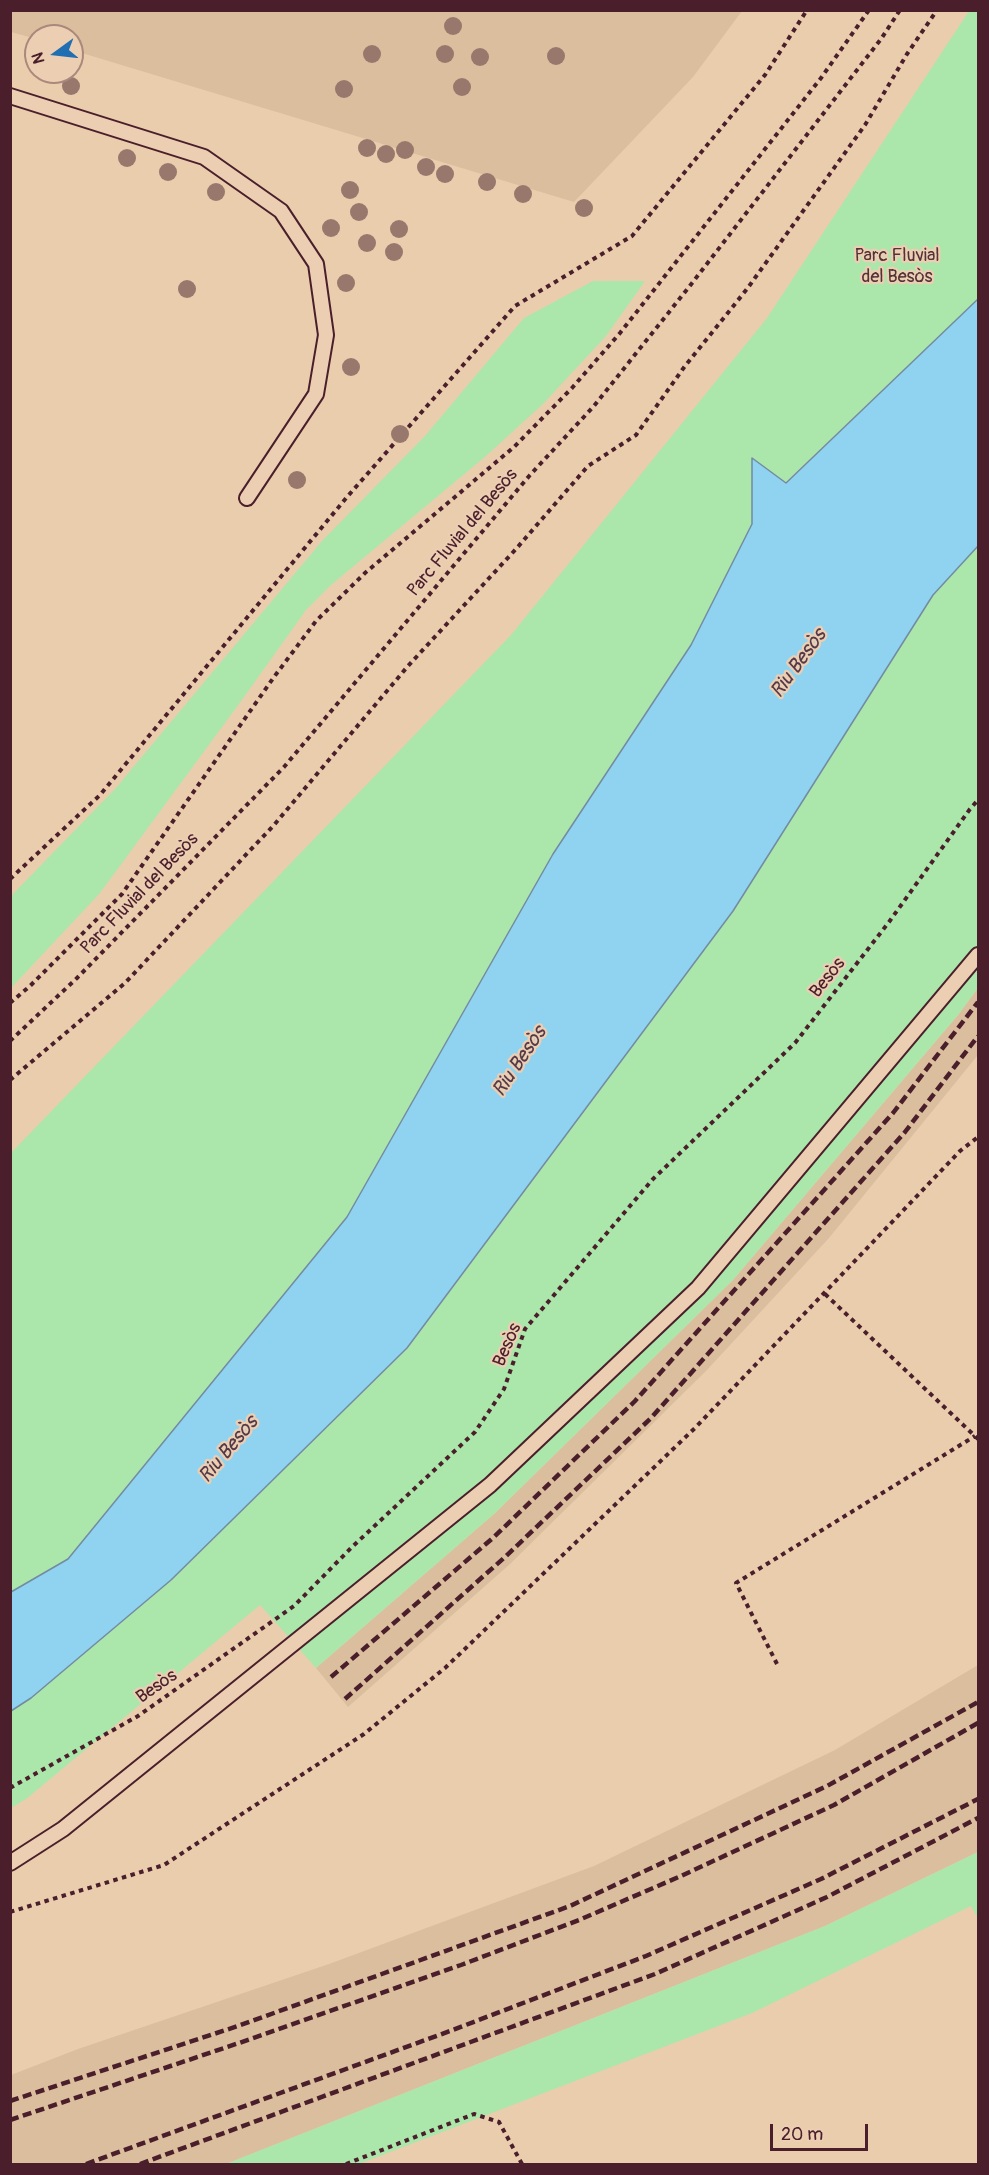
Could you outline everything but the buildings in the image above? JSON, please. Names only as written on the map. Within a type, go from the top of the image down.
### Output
[{"type":"lane","points":[[10,96],[204,157],[281,211],[316,264],[326,335],[316,394],[247,498]]},
{"type":"lane","points":[[10,1863],[63,1829],[490,1485],[698,1288],[978,955]]},
{"type":"path","points":[[10,879],[100,795],[355,489],[515,306],[632,236],[765,75],[807,10]]},
{"type":"path","name":"Parc Fluvial del Besòs","points":[[10,1003],[122,894],[274,676],[316,621],[365,573],[514,447],[573,388],[620,333],[821,78],[869,10]]},
{"type":"path","name":"Parc Fluvial del Besòs","points":[[10,1041],[77,978],[284,767],[530,475],[594,406],[881,39],[900,10]]},
{"type":"path","points":[[10,1080],[125,983],[274,825],[408,666],[516,549],[588,466],[636,435],[685,366],[747,289],[858,135],[937,10]]},
{"type":"path","name":"Besòs","points":[[10,1788],[138,1716],[294,1606],[351,1548],[475,1432],[504,1389],[525,1329],[653,1179],[795,1043],[889,922],[978,800]]},
{"type":"path","points":[[10,1912],[164,1865],[364,1734],[454,1660],[695,1428],[960,1151],[978,1137]]},
{"type":"path","points":[[777,1664],[736,1583],[977,1437],[825,1294]]},
{"type":"path","points":[[346,2164],[474,2114],[500,2122],[522,2164]]},
{"type":"shaded area","points":[[11,10],[742,11],[693,77],[574,202],[84,54],[84,24],[24,24],[24,36],[11,32]]},
{"type":"shaded area","points":[[978,988],[978,1055],[829,1238],[706,1371],[510,1564],[348,1707],[316,1668],[494,1514],[733,1280],[958,1015]]},
{"type":"shaded area","points":[[978,1665],[978,1852],[825,1926],[226,2164],[11,2164],[11,2075],[78,2049],[329,1964],[594,1866],[835,1750]]},
{"type":"green space","points":[[969,11],[978,11],[978,299],[785,483],[752,458],[752,524],[691,645],[553,854],[347,1217],[68,1559],[11,1592],[10,1154],[511,635],[767,318]]},
{"type":"green space","points":[[593,281],[645,281],[606,336],[543,404],[486,456],[331,585],[306,610],[100,893],[11,988],[11,896],[115,789],[322,541],[425,436],[524,318]]},
{"type":"green space","points":[[978,546],[978,988],[958,1015],[733,1280],[494,1514],[316,1668],[260,1605],[26,1799],[11,1808],[11,1711],[31,1698],[171,1580],[407,1348],[733,911],[933,595]]},
{"type":"green space","points":[[978,1852],[978,1919],[971,1906],[752,2013],[359,2164],[226,2164],[825,1926]]},
{"type":"water","name":"Riu Besòs","points":[[978,299],[978,546],[933,595],[733,911],[407,1348],[171,1580],[31,1698],[11,1711],[11,1592],[68,1559],[347,1217],[553,854],[691,645],[752,524],[752,458],[786,483]]},
{"type":"railway","points":[[331,1677],[494,1537],[635,1401],[893,1113],[978,1002]]},
{"type":"railway","points":[[345,1699],[505,1557],[651,1418],[905,1132],[978,1036]]},
{"type":"railway","points":[[10,2101],[238,2026],[570,1906],[827,1786],[978,1702]]},
{"type":"railway","points":[[10,2120],[461,1965],[579,1920],[681,1876],[834,1805],[978,1723]]},
{"type":"railway","points":[[86,2164],[450,2031],[646,1956],[821,1879],[978,1799]]},
{"type":"railway","points":[[140,2164],[655,1974],[827,1897],[978,1818]]}]
